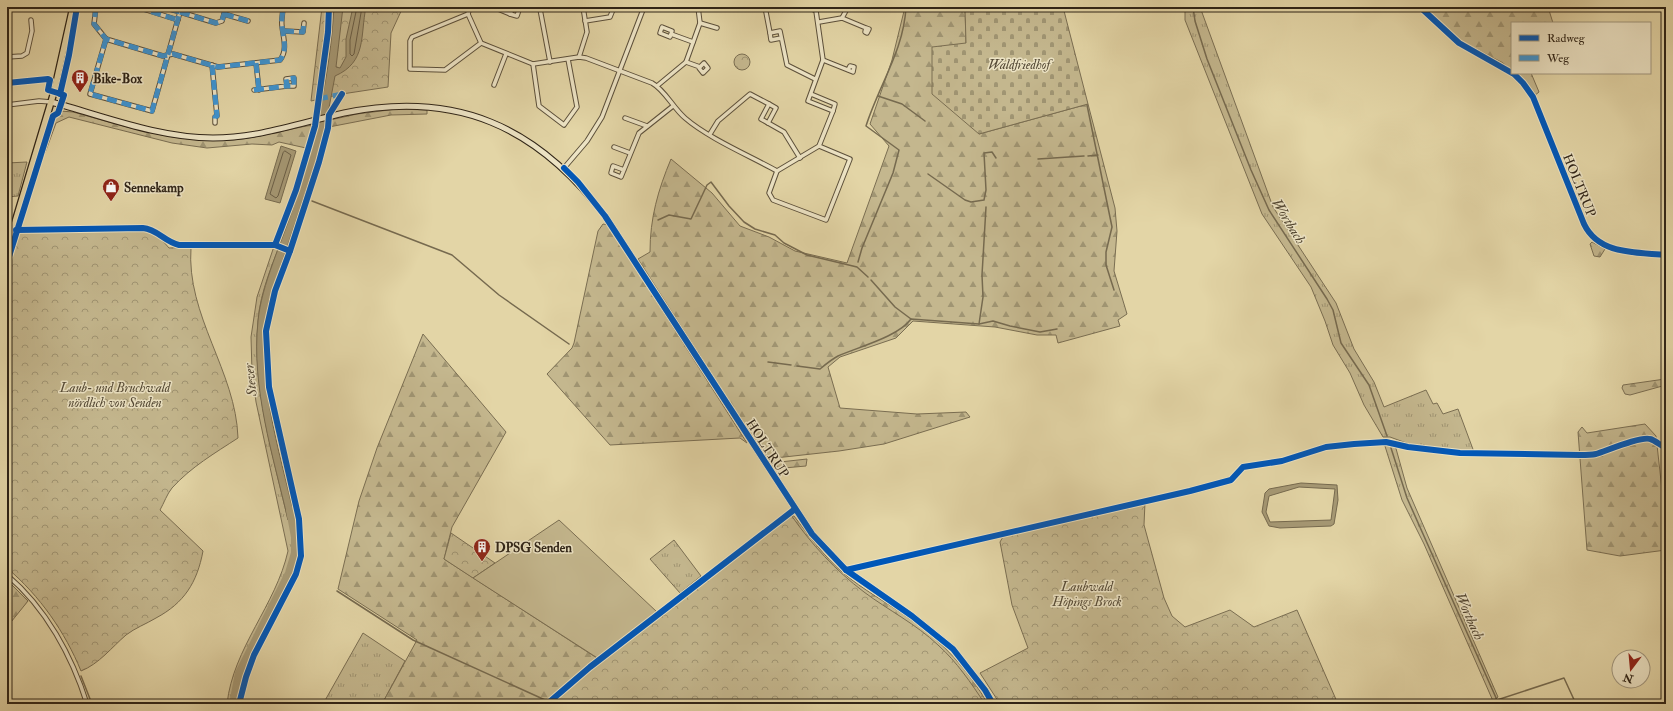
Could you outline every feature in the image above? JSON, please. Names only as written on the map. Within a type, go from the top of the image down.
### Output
[{"type":"main road","points":[[7,249],[51,102],[73,7]]},
{"type":"main road","name":"HOLTRUP","points":[[51,102],[156,131],[193,137],[240,136],[276,130],[331,116],[368,109],[398,106],[426,107],[458,112],[508,130],[532,143],[564,168],[582,186],[605,216],[812,534],[846,570],[912,616],[952,649],[985,690],[993,704]]},
{"type":"street","points":[[96,7],[94,24],[106,39],[163,56],[173,54],[224,67],[276,61],[282,57],[284,52],[284,31],[282,28],[283,7]]},
{"type":"street","points":[[137,7],[178,20]]},
{"type":"street","points":[[170,7],[170,9],[216,23],[222,21],[226,7]]},
{"type":"street","points":[[470,7],[468,14],[480,43],[533,64],[579,57],[657,86],[686,119],[777,171]]},
{"type":"street","points":[[493,7],[517,16],[520,7]]},
{"type":"street","points":[[510,14],[513,7]]},
{"type":"street","points":[[538,7],[540,9],[550,62]]},
{"type":"street","points":[[579,57],[587,32],[583,7]]},
{"type":"street","points":[[585,21],[610,17],[614,7]]},
{"type":"street","points":[[564,168],[598,125],[644,7]]},
{"type":"street","points":[[657,86],[686,62],[700,22],[698,7]]},
{"type":"street","points":[[765,7],[771,40],[782,38]]},
{"type":"street","points":[[809,7],[816,11],[819,22],[823,60],[808,102],[833,111]]},
{"type":"street","points":[[842,18],[848,7]]},
{"type":"street","name":"HOLTRUP","points":[[1420,7],[1459,44],[1511,72]]},
{"type":"street","points":[[106,39],[90,94],[151,111],[153,110],[180,12]]},
{"type":"street","points":[[224,14],[248,21]]},
{"type":"street","points":[[468,14],[412,37],[410,41],[410,69],[445,70],[480,43]]},
{"type":"street","points":[[819,22],[842,18],[866,28]]},
{"type":"street","points":[[7,57],[22,56],[27,53],[32,31],[31,20]]},
{"type":"street","points":[[284,31],[303,32],[304,22]]},
{"type":"street","points":[[700,22],[717,28]]},
{"type":"street","points":[[770,33],[780,31],[787,65],[815,79]]},
{"type":"street","points":[[671,34],[693,42]]},
{"type":"street","points":[[494,85],[506,54]]},
{"type":"street","points":[[533,64],[539,106],[564,124],[577,106],[568,58]]},
{"type":"street","points":[[823,60],[848,70]]},
{"type":"street","points":[[686,62],[700,67]]},
{"type":"street","points":[[256,63],[259,90]]},
{"type":"street","points":[[212,65],[217,116],[214,117],[215,123]]},
{"type":"street","name":"HOLTRUP","points":[[1513,74],[1523,83],[1532,97],[1584,224],[1590,235],[1602,245],[1613,249],[1666,255]]},
{"type":"street","points":[[254,90],[287,86]]},
{"type":"street","points":[[710,134],[718,121],[750,94],[776,108],[768,123]]},
{"type":"street","points":[[811,94],[835,104],[833,111],[818,146],[777,171],[769,193],[774,200],[826,220],[850,159],[818,146]]},
{"type":"street","points":[[7,105],[39,100],[51,102]]},
{"type":"street","points":[[769,104],[761,120],[784,132],[800,158]]},
{"type":"street","points":[[624,170],[639,133],[673,106]]},
{"type":"street","points":[[625,118],[647,126]]},
{"type":"street","points":[[614,147],[630,153]]},
{"type":"street","points":[[7,575],[24,591],[54,631],[77,674],[87,704]]},
{"type":"green space","points":[[322,7],[403,7],[391,33],[388,87],[342,94],[311,101]]},
{"type":"green space","points":[[905,7],[965,7],[966,43],[979,134],[1088,104],[1115,208],[1117,231],[1114,271],[1127,314],[1118,320],[1120,326],[1058,343],[1056,335],[1037,335],[995,327],[913,321],[896,338],[840,357],[828,367],[840,408],[917,414],[966,412],[970,417],[884,444],[839,451],[766,459],[638,259],[650,252],[653,216],[662,182],[671,159],[712,193],[740,226],[769,237],[795,251],[847,263],[889,146],[870,124],[892,60]]},
{"type":"green space","name":"Waldfriedhof","points":[[989,7],[1063,7],[1088,104],[979,134],[932,94],[932,47],[966,43],[965,9]]},
{"type":"green space","points":[[1185,7],[1200,7],[1273,207],[1336,303],[1354,349],[1374,382],[1384,407],[1426,390],[1433,404],[1437,403],[1443,414],[1458,409],[1474,452],[1420,448],[1390,437],[1383,437],[1364,405],[1350,373],[1333,345],[1311,287],[1262,214],[1185,20]]},
{"type":"green space","points":[[1424,7],[1548,7],[1553,22],[1511,22],[1511,70],[1503,63],[1461,41]]},
{"type":"green space","points":[[742,54],[748,56],[750,62],[748,68],[742,70],[736,68],[734,62],[736,56]]},
{"type":"green space","points":[[1515,74],[1531,74],[1539,92],[1534,96],[1524,82]]},
{"type":"green space","points":[[397,109],[427,110],[427,114],[391,115],[329,127],[330,120],[357,114]]},
{"type":"green space","points":[[55,112],[73,112],[171,137],[211,141],[252,137],[313,125],[314,127],[306,148],[279,142],[272,145],[252,144],[207,148],[172,143],[69,117],[56,123],[45,153],[42,153]]},
{"type":"green space","points":[[330,120],[310,192],[276,291],[267,331],[267,357],[270,386],[299,519],[302,543],[301,556],[297,574],[255,656],[247,677],[240,704],[227,704],[237,664],[274,590],[288,551],[256,402],[252,372],[251,337],[257,297],[314,127],[313,125],[318,124],[293,207],[264,287],[258,321],[258,371],[265,421],[288,520],[295,519],[264,373],[265,321],[269,301],[307,191],[326,121]]},
{"type":"green space","points":[[27,162],[18,196],[7,197],[7,163]]},
{"type":"green space","points":[[603,224],[608,225],[747,443],[740,438],[610,445],[547,374],[572,348],[574,343],[598,231]]},
{"type":"green space","name":"Laub- und Bruchwald nördlich von Senden","points":[[146,229],[155,232],[169,248],[191,247],[192,272],[196,297],[229,390],[235,413],[238,438],[179,480],[170,490],[160,510],[203,551],[197,573],[188,591],[182,599],[166,612],[129,633],[94,664],[81,671],[67,642],[50,615],[30,590],[7,568],[7,269],[17,233]]},
{"type":"green space","points":[[1592,242],[1605,249],[1600,257],[1594,256],[1590,244]]},
{"type":"green space","points":[[423,334],[506,432],[452,527],[444,559],[603,662],[682,599],[791,516],[794,516],[835,566],[858,585],[910,619],[944,647],[963,668],[988,704],[382,704],[417,640],[338,589],[359,501],[377,448]]},
{"type":"green space","points":[[1665,379],[1666,385],[1630,395],[1625,394],[1622,388],[1623,385]]},
{"type":"green space","points":[[1645,424],[1656,436],[1666,526],[1666,550],[1620,556],[1587,550],[1578,432],[1582,427],[1587,433]]},
{"type":"green space","points":[[1384,443],[1395,445],[1407,488],[1498,697],[1493,701],[1424,544],[1402,500]]},
{"type":"green space","points":[[807,459],[806,466],[773,469],[770,465],[771,463]]},
{"type":"green space","name":"Laubwald Höpings Brock","points":[[1145,502],[1144,525],[1164,598],[1172,616],[1185,627],[1230,610],[1254,627],[1297,610],[1338,704],[1000,704],[980,673],[1028,648],[1012,605],[1000,542],[1004,535]]},
{"type":"green space","points":[[791,515],[807,537],[843,575],[864,592],[921,630],[945,652],[963,673],[985,704],[549,704],[551,701]]},
{"type":"green space","points":[[559,520],[657,612],[599,659],[473,578]]},
{"type":"green space","points":[[451,533],[495,563],[473,578],[444,559]]},
{"type":"green space","points":[[674,540],[701,576],[680,593],[650,559]]},
{"type":"green space","points":[[7,580],[28,601],[7,627]]},
{"type":"green space","points":[[363,633],[405,661],[382,704],[323,704]]},
{"type":"water","points":[[334,7],[343,7],[336,67],[340,68],[346,57],[346,39],[353,7],[366,7],[362,38],[357,56],[345,70],[335,76],[325,129],[316,161],[269,301],[265,329],[264,356],[270,411],[295,519],[288,520],[270,446],[260,396],[257,346],[258,321],[263,293],[294,205],[315,132],[329,58]]},
{"type":"water","points":[[281,146],[296,151],[280,203],[265,199]]},
{"type":"water","points":[[1301,483],[1337,485],[1338,500],[1334,524],[1331,526],[1280,528],[1269,526],[1262,512],[1265,493],[1269,489]],"holes":[[[1299,487],[1335,489],[1331,520],[1270,522],[1266,512],[1269,496]]]},
{"type":"waterway","points":[[858,262],[862,248],[893,173],[899,150],[866,126],[896,53],[901,38],[906,7]]},
{"type":"waterway","name":"Wortbach","points":[[1193,7],[1195,21],[1207,59],[1251,170],[1269,210],[1333,310],[1341,343],[1369,385],[1387,436]]},
{"type":"waterway","points":[[878,96],[902,104],[925,121]]},
{"type":"waterway","points":[[1087,105],[1112,227],[1106,252],[1106,265],[1114,290]]},
{"type":"waterway","points":[[928,174],[965,200],[971,202],[984,200],[986,190],[984,153],[992,152],[996,158]]},
{"type":"waterway","points":[[1088,156],[1098,155]]},
{"type":"waterway","points":[[1038,159],[1084,156]]},
{"type":"waterway","points":[[658,220],[669,215],[691,219],[707,185],[711,182],[729,206],[744,222],[755,229],[775,235],[784,243],[807,255],[857,267],[868,277]]},
{"type":"waterway","points":[[312,201],[452,255],[499,295],[569,344]]},
{"type":"waterway","points":[[979,324],[983,297],[982,275],[986,207]]},
{"type":"waterway","points":[[871,280],[895,307],[911,319]]},
{"type":"waterway","points":[[797,366],[820,369],[838,356],[877,341],[897,331],[911,319],[979,324],[993,321],[1040,332],[1057,329]]},
{"type":"waterway","points":[[768,362],[791,365]]},
{"type":"waterway","name":"Wortbach","points":[[1391,448],[1407,498],[1497,700],[1564,678],[1576,704]]},
{"type":"waterway","name":"Stever","points":[[233,704],[239,673],[289,573],[295,553],[295,537],[290,510]]},
{"type":"waterway","points":[[337,591],[413,640],[554,704]]},
{"type":"waterway","points":[[81,676],[92,704]]},
{"type":"marked path","points":[[96,7],[94,24],[106,39],[163,56],[173,54],[218,67],[280,60],[284,52],[282,24],[283,7]]},
{"type":"marked path","points":[[137,7],[178,20]]},
{"type":"marked path","points":[[106,39],[90,94],[152,111],[180,12],[170,9],[170,7]]},
{"type":"marked path","points":[[180,12],[216,23],[222,21],[226,7]]},
{"type":"marked path","points":[[224,14],[248,21]]},
{"type":"marked path","points":[[284,31],[303,32],[304,23]]},
{"type":"marked path","points":[[256,63],[259,90]]},
{"type":"marked path","points":[[212,65],[217,116],[215,117],[215,123]]},
{"type":"marked path","points":[[254,90],[287,86],[286,79],[294,78],[294,86],[287,86]]},
{"type":"marked path","points":[[318,99],[342,94]]},
{"type":"cycle path","points":[[60,94],[69,55],[77,7]]},
{"type":"cycle path","points":[[275,245],[296,190],[315,126],[328,32],[329,7]]},
{"type":"cycle path","points":[[1420,7],[1459,43],[1511,72]]},
{"type":"cycle path","points":[[1514,74],[1523,83],[1533,97],[1584,224],[1591,234],[1599,242],[1619,250],[1666,255]]},
{"type":"cycle path","points":[[7,83],[48,79],[50,80],[48,90],[64,95],[58,113],[53,116],[7,263]]},
{"type":"cycle path","points":[[239,704],[246,677],[254,655],[296,574],[301,556],[299,519],[269,387],[266,331],[275,291],[290,251],[319,162],[328,128],[329,115],[342,94]]},
{"type":"cycle path","points":[[564,168],[578,182],[605,216],[812,534],[846,570],[912,616],[953,649],[985,690],[993,704]]},
{"type":"cycle path","points":[[16,230],[143,228],[153,231],[169,241],[179,245],[275,245],[290,251]]},
{"type":"cycle path","points":[[846,570],[1190,491],[1231,480],[1243,467],[1282,461],[1326,447],[1386,442],[1408,447],[1460,453],[1586,455],[1596,454],[1639,440],[1650,439],[1666,448]]},
{"type":"cycle path","points":[[547,704],[590,667],[795,509]]},
{"type":"place","name":"Bike-Box","points":[[80,93]]},
{"type":"place","name":"Sennekamp","points":[[111,202]]},
{"type":"place","name":"DPSG Senden","points":[[482,562]]}]
